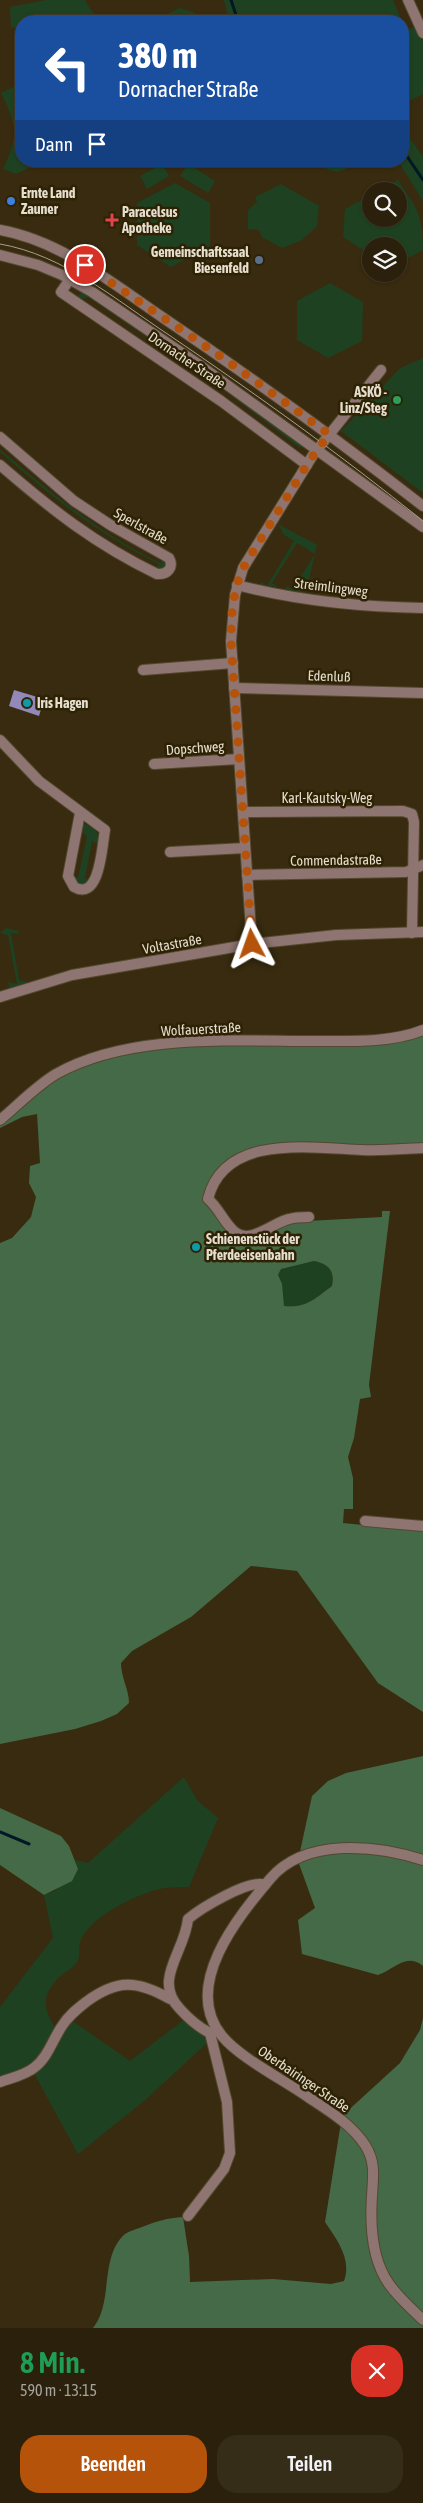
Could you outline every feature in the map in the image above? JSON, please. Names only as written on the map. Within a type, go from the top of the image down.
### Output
[{"type":"street","points":[[408,0],[423,33]]},
{"type":"street","name":"Dornacher Straße","points":[[0,230],[51,247],[100,275],[234,366],[329,434],[423,506]]},
{"type":"street","name":"Dornacher Straße","points":[[0,256],[33,263],[70,279],[201,366],[423,527]]},
{"type":"street","name":"Dornacher Straße","points":[[70,279],[61,292],[221,401],[307,464]]},
{"type":"street","points":[[252,944],[232,663],[231,631],[237,585],[246,563],[316,450],[381,370]]},
{"type":"street","name":"Sperlstraße","points":[[0,437],[80,505],[168,558],[171,564],[169,570],[164,574],[157,574],[110,550],[64,518],[0,465]]},
{"type":"street","name":"Streimlingweg","points":[[237,585],[272,593],[343,604],[423,608]]},
{"type":"street","points":[[143,670],[232,663]]},
{"type":"street","name":"Edenluß","points":[[234,688],[423,693]]},
{"type":"street","points":[[0,740],[31,773],[80,813],[105,830],[95,881],[90,888],[82,890],[71,884],[68,876],[80,813]]},
{"type":"street","name":"Dopschweg","points":[[154,764],[239,759]]},
{"type":"street","name":"Karl-Kautsky-Weg","points":[[243,812],[403,812],[412,814]]},
{"type":"street","name":"Voltastraße","points":[[0,997],[72,976],[252,944],[336,935],[418,932],[412,869],[414,822],[412,814]]},
{"type":"street","points":[[170,852],[245,848]]},
{"type":"street","name":"Commendastraße","points":[[247,875],[406,872],[423,865]]},
{"type":"street","name":"Wolfauerstraße","points":[[0,1120],[54,1076],[67,1068],[133,1049],[210,1040],[369,1040],[402,1036],[423,1030]]},
{"type":"street","points":[[309,1217],[288,1219],[253,1234],[242,1236],[233,1230],[217,1206],[208,1199],[218,1176],[232,1163],[272,1149],[306,1146],[364,1150],[423,1148]]},
{"type":"street","points":[[365,1521],[423,1526]]},
{"type":"street","points":[[188,2216],[224,2169],[230,2153],[227,2102],[208,1995],[213,1963],[222,1945],[265,1885],[285,1864],[295,1859],[322,1851],[356,1849],[377,1850],[423,1860]]},
{"type":"street","points":[[170,1999],[169,1975],[186,1933],[188,1919],[199,1910],[247,1886],[257,1883],[265,1885]]},
{"type":"street","name":"Oberbairinger Straße","points":[[0,2082],[35,2068],[42,2060],[68,2017],[102,1990],[114,1985],[138,1986],[150,1989],[170,1999],[195,2024],[213,2030],[239,2050],[340,2118],[366,2146],[373,2161],[375,2176],[372,2220],[378,2261],[388,2282],[423,2320]]},
{"type":"green space","points":[[46,0],[85,0],[96,15],[15,15],[15,28],[11,28],[10,7]]},
{"type":"green space","points":[[224,0],[393,0],[399,15],[228,15]]},
{"type":"green space","points":[[180,8],[197,15],[164,15]]},
{"type":"green space","points":[[418,26],[423,39],[423,94],[409,101],[409,29]]},
{"type":"green space","points":[[15,86],[15,167],[31,167],[16,174],[3,169],[12,148],[14,131],[13,122],[1,93]]},
{"type":"green space","points":[[409,137],[423,157],[423,201],[402,167],[409,167]]},
{"type":"green space","points":[[156,167],[164,167],[169,176],[147,189],[140,176]]},
{"type":"green space","points":[[186,167],[193,167],[215,181],[208,193],[180,176]]},
{"type":"green space","points":[[324,167],[349,167],[336,172]]},
{"type":"green space","points":[[175,183],[210,203],[210,246],[171,267],[137,245],[137,203]]},
{"type":"green space","points":[[281,184],[319,206],[317,226],[302,240],[282,248],[262,237],[259,230],[248,229],[248,210],[257,202],[255,197]]},
{"type":"green space","points":[[407,194],[418,212],[422,228],[423,250],[407,259],[407,237],[362,237],[362,249],[343,237],[345,209],[362,200],[362,227],[407,227]]},
{"type":"green space","points":[[330,283],[363,302],[362,341],[328,358],[297,340],[297,301]]},
{"type":"green space","points":[[81,293],[87,293],[261,416],[265,415],[270,423],[303,445],[300,448],[221,388],[88,297],[81,300],[76,297]]},
{"type":"green space","name":"ASKÖ - Linz/Steg","points":[[423,358],[423,493],[341,431],[400,368]]},
{"type":"green space","points":[[0,449],[76,511],[116,539],[160,563],[164,558],[167,565],[163,570],[155,570],[159,564],[115,540],[75,513],[0,452]]},
{"type":"green space","points":[[278,524],[317,545],[315,554],[297,543],[272,583],[278,587],[267,586],[294,541],[284,535]]},
{"type":"green space","points":[[315,554],[306,593],[285,589],[287,586],[293,589]]},
{"type":"green space","points":[[83,824],[96,831],[99,837],[99,845],[92,841],[85,878],[92,883],[80,887],[71,874],[78,878],[87,836],[81,831]]},
{"type":"green space","points":[[6,928],[19,931],[19,934],[11,933],[19,980],[28,982],[9,988],[8,982],[17,984],[8,935],[0,933]]},
{"type":"green space","points":[[423,1034],[423,1145],[242,1155],[209,1188],[220,1215],[237,1245],[289,1222],[382,1217],[382,1211],[390,1211],[369,1385],[371,1397],[360,1399],[354,1438],[348,1457],[353,1478],[353,1509],[344,1509],[343,1523],[423,1531],[423,1712],[378,1683],[297,1571],[251,1566],[191,1617],[132,1651],[121,1663],[129,1703],[117,1714],[75,1729],[0,1744],[0,1243],[12,1238],[31,1217],[36,1197],[29,1183],[30,1166],[40,1163],[37,1114],[22,1117],[0,1128],[0,1125],[46,1085],[73,1070],[118,1055],[180,1045]],"holes":[[[314,1261],[324,1264],[330,1269],[333,1276],[332,1286],[305,1304],[284,1306],[282,1284],[278,1275],[281,1269]]]},
{"type":"green space","points":[[314,1261],[324,1264],[330,1269],[333,1276],[332,1286],[305,1304],[284,1306],[278,1275],[281,1269]]},
{"type":"green space","points":[[423,1756],[423,1966],[417,1962],[406,1961],[378,1975],[302,1954],[298,1920],[315,1908],[298,1861],[312,1796],[328,1781],[346,1773]]},
{"type":"green space","points":[[184,1777],[197,1800],[218,1818],[189,1887],[163,1888],[146,1893],[116,1907],[90,1926],[82,1938],[77,1962],[56,1981],[47,1994],[46,2008],[57,2030],[34,2066],[0,2079],[0,2007],[53,1938],[44,1895],[55,1891],[78,1869],[75,1860],[88,1863]]},
{"type":"green space","points":[[0,1808],[61,1836],[69,1846],[78,1869],[72,1881],[44,1895],[0,1865]]},
{"type":"green space","points":[[423,2018],[423,2328],[93,2328],[103,2306],[109,2267],[117,2244],[129,2232],[167,2219],[183,2217],[189,2256],[190,2282],[273,2279],[331,2284],[344,2281],[346,2273],[345,2257],[325,2222],[342,2116],[400,2063],[420,2030]]},
{"type":"green space","points":[[185,2019],[204,2034],[208,2042],[144,2101],[78,2154],[34,2073],[71,2020],[130,2061]]},
{"type":"building","name":"Iris Hagen","points":[[14,690],[44,699],[39,716],[9,706]]},
{"type":"waterway","points":[[231,0],[236,15]]},
{"type":"waterway","points":[[409,159],[423,180]]},
{"type":"waterway","points":[[0,1832],[29,1844]]},
{"type":"tram line","points":[[0,244],[46,258],[89,280],[298,425],[423,521]]},
{"type":"place","name":"Ernte Land Zauner","points":[[11,201]]},
{"type":"place","name":"Paracelsus Apotheke","points":[[112,220]]},
{"type":"place","name":"Gemeinschaftssaal Biesenfeld","points":[[259,260]]},
{"type":"place","name":"ASKÖ - Linz/Steg","points":[[397,400]]},
{"type":"place","name":"Iris Hagen","points":[[27,703]]},
{"type":"place","name":"Schienenstück der Pferdeeisenbahn","points":[[196,1247]]},
{"type":"route","points":[[85,265],[226,360],[329,434],[310,460],[246,563],[239,577],[235,595],[231,641],[252,944]]}]
